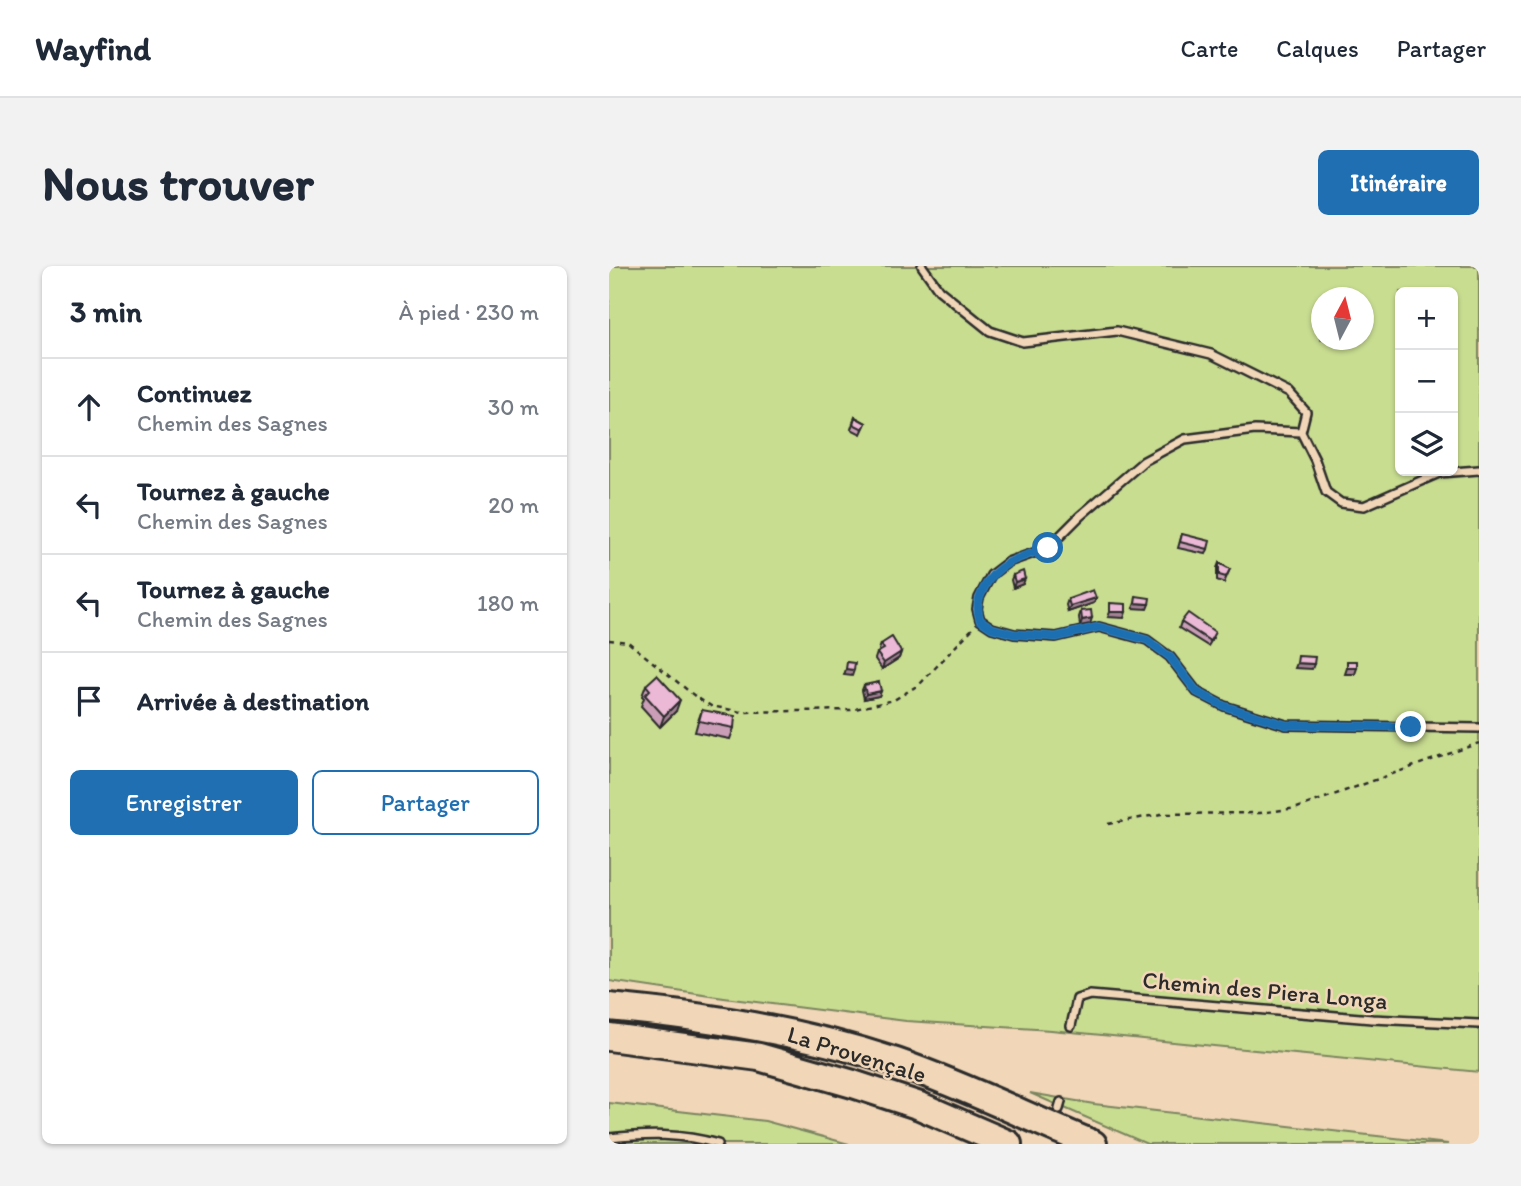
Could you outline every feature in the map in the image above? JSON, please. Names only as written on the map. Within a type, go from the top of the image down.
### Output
[{"type":"highway","name":"La Provençale","points":[[609,1007],[663,1012],[779,1030],[895,1062],[971,1091],[1093,1144]]},
{"type":"highway","name":"La Provençale","points":[[609,1037],[759,1057],[853,1083],[920,1106],[1008,1144]]},
{"type":"lane","points":[[922,266],[939,290],[990,331],[1023,342],[1117,331],[1211,354],[1289,393],[1306,412],[1301,432],[1327,492],[1341,503],[1364,506],[1439,473],[1479,471]]},
{"type":"lane","points":[[1301,432],[1255,429],[1185,439],[1144,461],[1080,516],[1048,548],[1008,562],[991,575],[977,609],[980,620],[992,628],[1014,634],[1056,637],[1099,627],[1147,640],[1170,657],[1197,692],[1224,706],[1286,725],[1479,728]]},
{"type":"lane","name":"Chemin des Piera Longa","points":[[1072,1026],[1077,999],[1090,995],[1372,1019],[1479,1024]]},
{"type":"lane","points":[[609,1139],[648,1133],[697,1137],[718,1144]]},
{"type":"path","points":[[609,640],[628,642],[711,706],[742,712],[851,710],[894,700],[920,684],[980,620]]},
{"type":"path","points":[[1108,824],[1161,814],[1260,813],[1297,808],[1479,743]]},
{"type":"green space","points":[[609,266],[1479,266],[1479,1072],[1051,1030],[906,1021],[609,981]]},
{"type":"green space","points":[[1030,1093],[1094,1104],[1448,1144],[1147,1144]]},
{"type":"green space","points":[[609,1103],[765,1121],[849,1144],[609,1144]]},
{"type":"building","points":[[855,417],[866,423],[863,429],[853,424]]},
{"type":"building","points":[[1182,534],[1210,541],[1208,549],[1180,542]]},
{"type":"building","points":[[1219,563],[1230,569],[1226,577],[1219,575]]},
{"type":"building","points":[[1023,571],[1025,579],[1015,582],[1013,575]]},
{"type":"building","points":[[1093,590],[1096,598],[1070,606],[1068,599]]},
{"type":"building","points":[[1136,596],[1150,598],[1149,604],[1135,603]]},
{"type":"building","points":[[1110,603],[1126,604],[1126,612],[1110,612]]},
{"type":"building","points":[[1091,610],[1092,618],[1082,620],[1081,611]]},
{"type":"building","points":[[1188,613],[1215,632],[1210,641],[1181,622]]},
{"type":"building","points":[[892,637],[901,652],[884,663],[877,653],[884,649],[881,644]]},
{"type":"building","points":[[1298,656],[1315,657],[1314,664],[1297,663]]},
{"type":"building","points":[[1347,661],[1357,661],[1357,668],[1347,668]]},
{"type":"building","points":[[847,662],[855,663],[854,670],[846,669]]},
{"type":"building","points":[[657,675],[680,700],[664,716],[645,695],[650,690],[646,685]]},
{"type":"building","points":[[879,682],[881,691],[866,694],[864,685]]},
{"type":"building","points":[[702,710],[735,716],[734,728],[699,721]]},
{"type":"route","points":[[1048,548],[1008,562],[991,575],[979,598],[977,609],[980,620],[992,628],[1014,634],[1056,637],[1099,627],[1147,640],[1170,657],[1197,692],[1224,706],[1286,725],[1411,727]]}]
